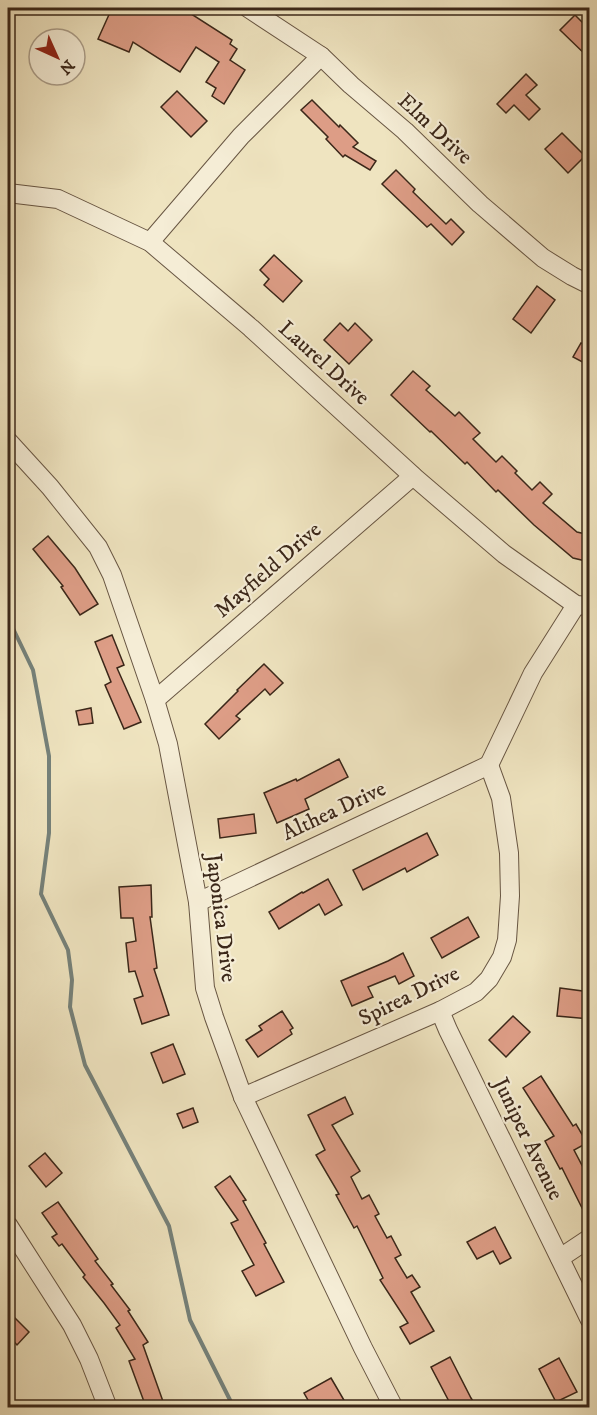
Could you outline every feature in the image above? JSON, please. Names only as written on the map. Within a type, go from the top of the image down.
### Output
[{"type":"street","name":"Elm Drive","points":[[248,8],[321,56],[405,131],[480,204],[534,250],[552,264],[590,285]]},
{"type":"street","points":[[150,242],[241,136],[321,56]]},
{"type":"street","name":"Laurel Drive","points":[[8,194],[58,199],[150,242],[251,328],[413,477],[504,554],[583,605]]},
{"type":"street","name":"Japonica Drive","points":[[8,441],[50,487],[98,547],[112,575],[168,744],[198,902],[205,988],[214,1017],[243,1097],[363,1348],[394,1407]]},
{"type":"street","name":"Mayfield Drive","points":[[155,700],[413,477]]},
{"type":"street","points":[[489,765],[532,673],[583,605]]},
{"type":"street","name":"Althea Drive","points":[[198,902],[489,765]]},
{"type":"street","name":"Spirea Drive","points":[[243,1097],[440,1011],[476,992],[489,979],[502,957],[507,940],[510,897],[508,853],[501,798],[489,765]]},
{"type":"street","name":"Juniper Avenue","points":[[440,1011],[590,1320]]},
{"type":"street","points":[[8,1225],[72,1325],[89,1359],[108,1407]]},
{"type":"street","points":[[560,1258],[590,1238]]},
{"type":"building","points":[[112,8],[182,8],[232,40],[230,44],[237,49],[230,60],[245,70],[224,104],[212,96],[216,88],[206,82],[219,62],[196,47],[180,72],[133,42],[129,52],[98,39]]},
{"type":"building","points":[[575,15],[590,30],[590,59],[560,30]]},
{"type":"building","points":[[526,74],[537,85],[526,95],[540,109],[529,120],[514,105],[506,113],[497,104]]},
{"type":"building","points":[[177,91],[207,121],[191,137],[161,107]]},
{"type":"building","points":[[312,100],[358,143],[353,147],[376,161],[370,170],[345,155],[343,157],[326,139],[328,137],[301,110]]},
{"type":"building","points":[[562,133],[585,156],[568,173],[545,149]]},
{"type":"building","points":[[396,170],[415,189],[413,192],[446,224],[451,219],[464,232],[452,245],[431,224],[427,227],[382,184]]},
{"type":"building","points":[[274,255],[302,281],[283,302],[264,285],[269,279],[260,270]]},
{"type":"building","points":[[537,286],[555,300],[531,333],[513,319]]},
{"type":"building","points":[[340,323],[348,331],[355,323],[372,340],[349,364],[324,340]]},
{"type":"building","points":[[581,343],[590,347],[590,366],[573,357]]},
{"type":"building","points":[[413,371],[430,386],[426,390],[455,416],[459,412],[480,433],[473,439],[496,462],[502,456],[532,490],[540,482],[552,494],[543,503],[577,532],[590,535],[590,562],[573,558],[498,490],[496,492],[467,462],[465,464],[391,395]]},
{"type":"building","points":[[48,536],[75,568],[98,604],[80,615],[61,587],[63,586],[33,549]]},
{"type":"building","points":[[112,635],[124,665],[117,668],[141,722],[124,729],[105,685],[111,682],[95,642]]},
{"type":"building","points":[[264,664],[283,683],[270,695],[265,689],[236,716],[240,719],[219,739],[205,724]]},
{"type":"building","points":[[91,708],[93,723],[79,725],[76,711]]},
{"type":"building","points":[[339,759],[348,777],[305,799],[309,809],[277,823],[264,793],[296,779],[297,781]]},
{"type":"building","points":[[254,814],[256,833],[220,838],[218,819]]},
{"type":"building","points":[[427,833],[438,855],[407,872],[405,868],[363,890],[353,870]]},
{"type":"building","points":[[328,879],[342,905],[325,915],[319,904],[279,929],[269,912]]},
{"type":"building","points":[[151,885],[152,917],[150,917],[157,968],[154,969],[169,1015],[142,1024],[134,999],[143,996],[135,971],[129,972],[126,943],[136,941],[133,918],[121,918],[119,887]]},
{"type":"building","points":[[468,917],[479,937],[442,958],[431,938]]},
{"type":"building","points":[[403,953],[414,976],[399,984],[395,976],[368,987],[373,997],[352,1006],[341,981]]},
{"type":"building","points":[[560,988],[590,992],[590,1019],[557,1016]]},
{"type":"building","points":[[282,1011],[293,1028],[290,1030],[292,1034],[258,1057],[246,1040],[262,1030],[259,1026]]},
{"type":"building","points":[[513,1016],[530,1032],[506,1057],[489,1040]]},
{"type":"building","points":[[173,1044],[185,1074],[163,1083],[151,1053]]},
{"type":"building","points":[[541,1076],[573,1126],[576,1124],[587,1143],[574,1150],[585,1171],[590,1169],[590,1224],[562,1168],[560,1169],[545,1141],[554,1136],[523,1088]]},
{"type":"building","points":[[345,1097],[353,1114],[332,1125],[360,1171],[351,1177],[362,1199],[369,1195],[379,1214],[375,1216],[387,1238],[391,1236],[401,1255],[395,1258],[407,1278],[412,1275],[420,1287],[411,1292],[434,1331],[410,1344],[400,1327],[408,1323],[380,1280],[383,1278],[357,1226],[354,1228],[336,1195],[339,1194],[316,1155],[325,1150],[308,1115]]},
{"type":"building","points":[[193,1108],[198,1122],[183,1128],[177,1114]]},
{"type":"building","points":[[45,1153],[62,1173],[46,1187],[29,1166]]},
{"type":"building","points":[[230,1176],[246,1200],[243,1201],[284,1282],[256,1296],[242,1271],[254,1265],[231,1223],[238,1220],[215,1187]]},
{"type":"building","points":[[58,1202],[98,1259],[95,1261],[113,1284],[111,1285],[130,1310],[128,1311],[148,1342],[143,1345],[165,1407],[146,1407],[129,1361],[135,1359],[116,1328],[120,1325],[83,1277],[85,1275],[62,1244],[59,1246],[52,1237],[57,1234],[42,1213]]},
{"type":"building","points":[[495,1227],[511,1258],[500,1264],[493,1251],[477,1259],[467,1242]]},
{"type":"building","points":[[8,1311],[29,1332],[17,1345],[8,1335]]},
{"type":"building","points":[[450,1357],[477,1407],[452,1407],[431,1367]]},
{"type":"building","points":[[559,1358],[577,1392],[556,1402],[539,1369]]},
{"type":"building","points":[[331,1378],[348,1407],[312,1407],[304,1393]]},
{"type":"waterway","points":[[8,618],[33,670],[49,756],[49,833],[41,894],[68,950],[72,980],[70,1007],[85,1065],[169,1226],[190,1320],[234,1408]]}]
